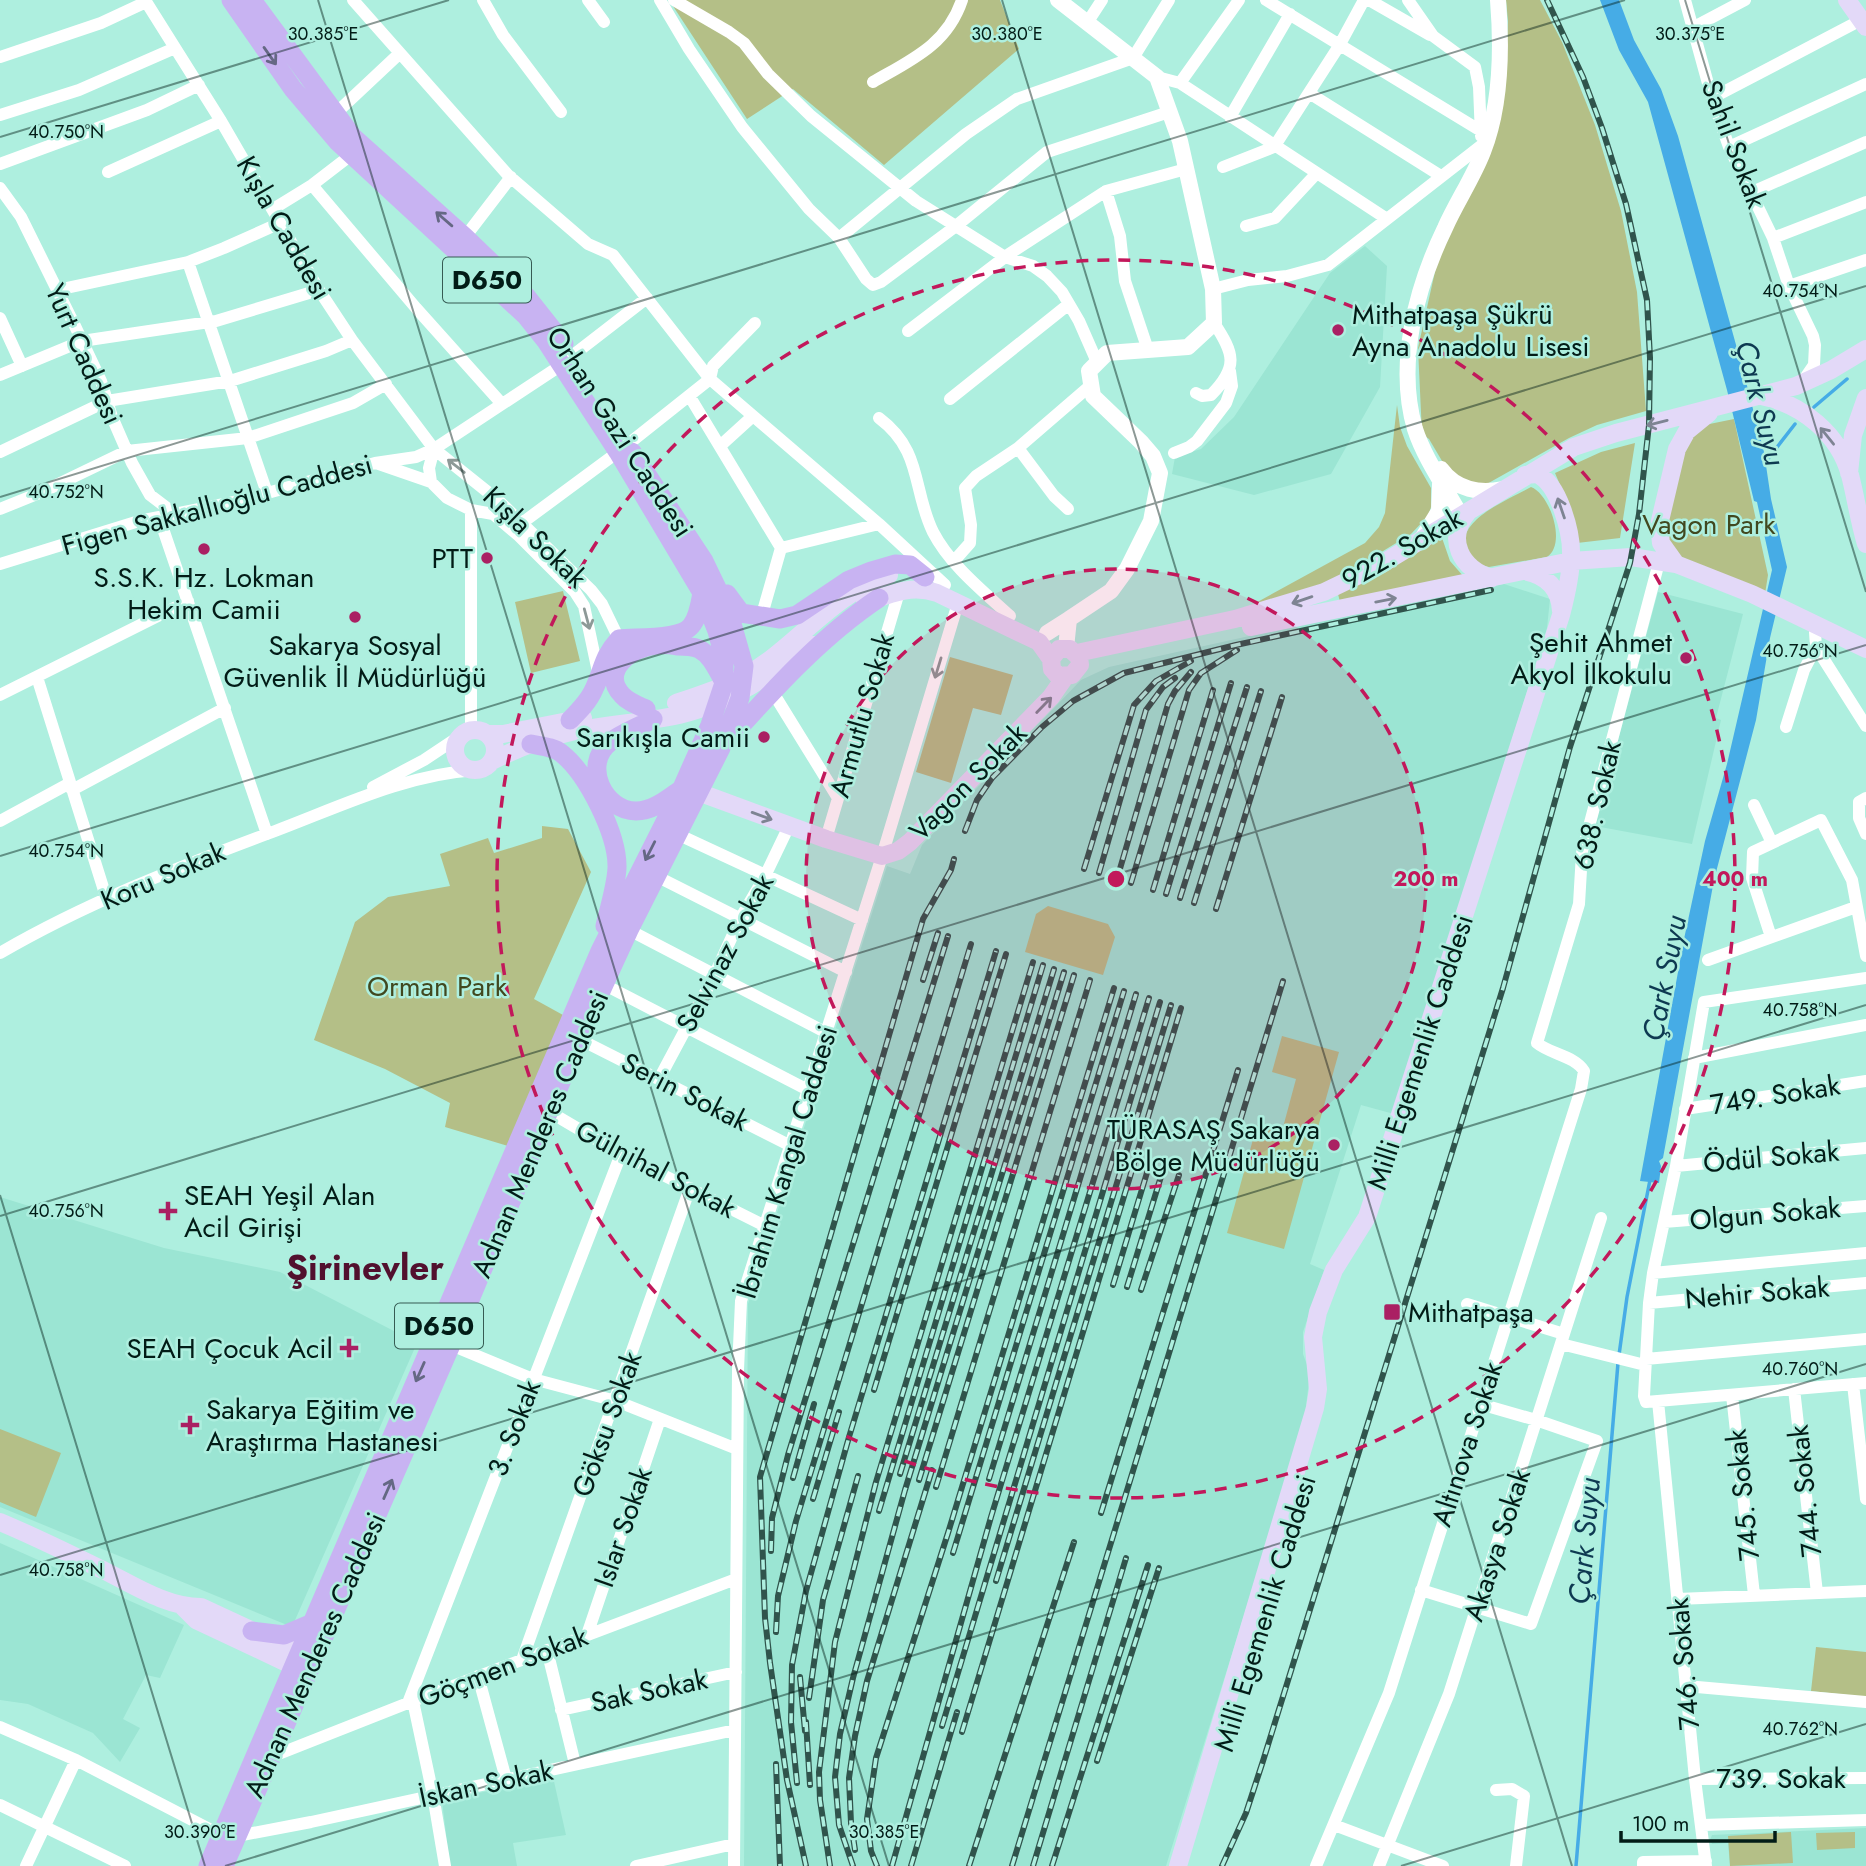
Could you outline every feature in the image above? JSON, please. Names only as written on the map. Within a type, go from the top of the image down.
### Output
[{"type":"main road","name":"Orhan Gazi Caddesi","points":[[231,0],[293,89],[351,155],[526,316],[568,360]]},
{"type":"main road","name":"Orhan Gazi Caddesi","points":[[252,0],[352,136],[465,237],[546,319],[623,449],[702,593],[717,631],[723,657],[724,683],[689,791]]},
{"type":"main road","points":[[1847,0],[1864,23]]},
{"type":"main road","name":"922. Sokak","points":[[1067,655],[1270,611],[1342,585],[1464,518],[1525,475],[1581,444],[1800,384],[1831,370],[1866,349]]},
{"type":"main road","points":[[1761,396],[1785,402],[1811,417],[1828,435],[1849,473]]},
{"type":"main road","points":[[1866,398],[1853,435],[1849,473],[1856,512],[1866,544]]},
{"type":"main road","name":"922. Sokak","points":[[1667,565],[1658,530],[1674,459],[1687,431],[1719,408]]},
{"type":"main road","name":"Orhan Gazi Caddesi","points":[[623,449],[704,561],[729,613],[744,666],[740,698],[720,748],[689,791]]},
{"type":"main road","name":"Milli Egemenlik Caddesi","points":[[1178,1866],[1315,1408],[1318,1389],[1313,1337],[1318,1312],[1334,1270],[1367,1217],[1561,615],[1571,561],[1568,530],[1553,489],[1541,476],[1525,475]]},
{"type":"main road","points":[[1464,518],[1457,543],[1463,559],[1474,570],[1492,578]]},
{"type":"main road","points":[[704,561],[741,613],[779,620],[797,615],[849,580],[871,570],[910,565],[925,577]]},
{"type":"main road","name":"922. Sokak","points":[[1067,655],[1198,638],[1571,561],[1667,565],[1703,582],[1848,639],[1866,649]]},
{"type":"main road","points":[[1524,571],[1543,577],[1555,587],[1561,602],[1561,615]]},
{"type":"main road","points":[[649,714],[570,720],[503,734],[473,733],[456,742],[455,755],[462,766],[475,770],[531,744],[677,709],[737,682],[844,605],[868,582],[888,575],[907,572],[945,585],[1047,633],[1067,655]]},
{"type":"main road","points":[[844,605],[922,588],[1067,655]]},
{"type":"main road","points":[[570,720],[584,706],[594,689],[607,652],[619,639],[685,632],[694,624],[702,593]]},
{"type":"main road","points":[[720,748],[772,691],[855,614],[879,598]]},
{"type":"main road","name":"922. Sokak","points":[[1796,620],[1816,639],[1866,649]]},
{"type":"main road","points":[[1848,639],[1857,638],[1866,632]]},
{"type":"main road","points":[[649,714],[621,695],[614,678],[615,670],[625,657],[644,647],[666,645],[699,649],[708,657],[724,683]]},
{"type":"main road","name":"Vagon Sokak","points":[[689,791],[883,856],[898,851],[910,842],[1051,697],[1065,677],[1054,673],[1052,668],[1067,655]]},
{"type":"main road","points":[[649,714],[607,744],[597,762],[597,777],[605,797],[621,809],[638,811],[657,806],[689,791]]},
{"type":"main road","points":[[473,733],[495,748],[492,761]]},
{"type":"main road","points":[[531,744],[560,751],[579,771],[606,818],[614,844],[617,868],[600,951]]},
{"type":"main road","name":"Adnan Menderes Caddesi","points":[[208,1866],[229,1835],[271,1757],[303,1663],[451,1345],[579,1039],[677,834],[689,791]]},
{"type":"main road","name":"Adnan Menderes Caddesi","points":[[224,1866],[229,1835],[279,1698],[303,1663],[310,1624],[600,951],[689,791]]},
{"type":"main road","name":"Milli Egemenlik Caddesi","points":[[1190,1866],[1325,1411],[1326,1391],[1315,1359]]},
{"type":"main road","points":[[0,1522],[183,1607],[196,1620],[262,1651],[303,1663]]},
{"type":"main road","points":[[183,1607],[201,1607],[252,1631],[303,1663]]},
{"type":"main road","name":"Adnan Menderes Caddesi","points":[[252,1631],[284,1635],[310,1624]]},
{"type":"main road","points":[[262,1651],[275,1660],[281,1669],[283,1677],[279,1698]]},
{"type":"street","points":[[354,0],[511,177],[588,244],[613,255],[710,379],[879,524],[945,585]]},
{"type":"street","points":[[482,0],[503,34],[561,112]]},
{"type":"street","points":[[588,0],[604,22]]},
{"type":"street","points":[[660,0],[689,49],[742,127],[809,209],[839,238],[866,279],[873,285],[881,282],[956,226],[1047,152],[1169,112]]},
{"type":"street","points":[[674,0],[744,43],[768,74],[811,116],[899,188],[1005,257],[1040,271],[1062,292],[1097,362]]},
{"type":"street","points":[[873,82],[933,46],[956,16],[962,0]]},
{"type":"street","points":[[1058,0],[1157,77],[1180,83],[1387,219]]},
{"type":"street","points":[[1087,23],[1102,0]]},
{"type":"street","points":[[839,238],[966,134],[1017,99],[1133,58],[1169,0]]},
{"type":"street","points":[[1180,83],[1239,0]]},
{"type":"street","points":[[1266,0],[1481,131]]},
{"type":"street","points":[[1223,167],[1274,147],[1367,0],[1433,36],[1475,67],[1479,87],[1482,150]]},
{"type":"street","points":[[1408,0],[1433,36]]},
{"type":"street","points":[[1464,518],[1439,478],[1416,431],[1408,397],[1414,318],[1428,269],[1443,230],[1492,125],[1500,28],[1498,0]]},
{"type":"street","name":"Sahil Sokak","points":[[1685,0],[1712,98],[1729,147],[1773,238],[1789,286],[1815,345],[1814,365],[1800,384]]},
{"type":"street","points":[[1692,28],[1745,0]]},
{"type":"street","points":[[0,57],[101,23],[145,1]]},
{"type":"street","name":"Kışla Caddesi","points":[[145,1],[221,121],[319,289],[352,340],[434,449]]},
{"type":"street","points":[[1230,117],[1290,14]]},
{"type":"street","points":[[1712,98],[1864,23]]},
{"type":"street","points":[[0,114],[79,90],[175,48]]},
{"type":"street","points":[[335,114],[400,53]]},
{"type":"street","points":[[1157,77],[1180,141],[1213,289],[1214,323],[1228,343],[1232,355],[1230,371],[1233,386],[1226,403],[1197,441],[1174,453]]},
{"type":"street","points":[[1729,147],[1866,84]]},
{"type":"street","points":[[0,164],[148,110],[199,85]]},
{"type":"street","points":[[1308,93],[1441,176]]},
{"type":"street","points":[[108,172],[221,121]]},
{"type":"street","points":[[1749,193],[1866,142]]},
{"type":"street","points":[[1213,289],[1248,280],[1287,276],[1328,265],[1441,176],[1482,150]]},
{"type":"street","points":[[273,209],[351,155]]},
{"type":"street","points":[[908,331],[1005,257],[1106,191],[1186,170]]},
{"type":"street","points":[[1245,226],[1275,218],[1316,174]]},
{"type":"street","points":[[465,237],[511,177]]},
{"type":"street","points":[[312,184],[416,308],[502,404]]},
{"type":"street","name":"Yurt Caddesi","points":[[0,188],[22,216],[101,381],[127,451],[150,495],[176,514]]},
{"type":"street","points":[[1106,191],[1120,236],[1125,281],[1148,350]]},
{"type":"street","points":[[1773,238],[1866,202]]},
{"type":"street","points":[[57,290],[188,262],[280,223]]},
{"type":"street","points":[[1789,286],[1866,260]]},
{"type":"street","points":[[188,262],[267,493]]},
{"type":"street","points":[[0,375],[82,341],[209,323],[319,289]]},
{"type":"street","name":"Figen Sakkallıoğlu Caddesi","points":[[0,564],[139,521],[267,493],[375,463],[416,457],[434,449],[568,360],[647,298]]},
{"type":"street","points":[[950,399],[1069,304]]},
{"type":"street","points":[[0,318],[22,366]]},
{"type":"street","points":[[522,523],[690,397],[710,379],[713,366],[755,323]]},
{"type":"street","points":[[1047,633],[1111,591],[1127,569],[1151,521],[1160,473],[1153,456],[1141,442],[1093,396],[1089,371],[1107,353],[1188,347],[1214,323]]},
{"type":"street","points":[[0,452],[107,401],[230,382],[352,340]]},
{"type":"street","points":[[1196,393],[1202,396],[1211,395],[1230,371]]},
{"type":"street","points":[[0,509],[127,451],[248,438],[353,403],[386,384]]},
{"type":"street","points":[[954,561],[970,543],[971,525],[965,488],[976,476],[1018,448],[1091,385]]},
{"type":"street","points":[[690,397],[781,548],[761,618]]},
{"type":"street","points":[[720,446],[753,416]]},
{"type":"street","points":[[879,418],[890,427],[907,449],[933,532],[954,561],[1010,616]]},
{"type":"street","points":[[1423,445],[1452,482],[1470,489],[1503,489]]},
{"type":"street","points":[[1018,448],[1068,509]]},
{"type":"street","points":[[431,482],[429,468],[434,449]]},
{"type":"street","name":"Kışla Sokak","points":[[434,449],[481,485],[597,597],[619,639]]},
{"type":"street","name":"Kışla Sokak","points":[[375,463],[431,482],[447,498],[471,510],[493,514],[575,593],[584,606],[598,675]]},
{"type":"street","points":[[1416,543],[1429,531],[1439,511],[1439,478]]},
{"type":"street","points":[[330,810],[473,733],[471,510],[481,504],[484,496],[481,485]]},
{"type":"street","points":[[159,517],[267,834]]},
{"type":"street","points":[[781,548],[879,524]]},
{"type":"street","name":"638. Sokak","points":[[1536,1043],[1579,904],[1582,853],[1667,565]]},
{"type":"street","name":"Armutlu Sokak","points":[[826,839],[899,592]]},
{"type":"street","points":[[0,695],[188,601]]},
{"type":"street","name":"İbrahim Kangal Caddesi","points":[[734,1866],[737,1449],[741,1301],[883,856],[958,603]]},
{"type":"street","points":[[1067,655],[1069,619]]},
{"type":"street","points":[[1816,639],[1866,726]]},
{"type":"street","points":[[1786,727],[1816,639]]},
{"type":"street","points":[[37,677],[107,900]]},
{"type":"street","points":[[772,691],[838,798]]},
{"type":"street","points":[[0,821],[225,708]]},
{"type":"street","points":[[330,810],[404,782],[446,772],[475,770]]},
{"type":"street","points":[[1863,800],[1859,818],[1866,834]]},
{"type":"street","points":[[1754,805],[1772,843]]},
{"type":"street","name":"Koru Sokak","points":[[0,953],[43,928],[209,855],[330,810]]},
{"type":"street","points":[[1771,937],[1752,878],[1753,852],[1821,820],[1852,880],[1866,956]]},
{"type":"street","name":"Selvinaz Sokak","points":[[659,1079],[789,826]]},
{"type":"street","points":[[677,834],[862,920]]},
{"type":"street","points":[[656,876],[846,972]]},
{"type":"street","points":[[1708,960],[1856,907]]},
{"type":"street","points":[[629,930],[827,1033]]},
{"type":"street","name":"746. Sokak","points":[[1643,1866],[1643,1862],[1706,1864],[1678,1599],[1652,1402],[1643,1363],[1653,1273],[1676,1166],[1704,1002],[1866,978]]},
{"type":"street","points":[[604,984],[808,1090]]},
{"type":"street","points":[[1694,1058],[1866,1025]]},
{"type":"street","name":"Serin Sokak","points":[[579,1039],[791,1146]]},
{"type":"street","name":"Altınova Sokak","points":[[1316,1866],[1389,1693],[1581,1089],[1584,1071],[1580,1064],[1536,1043]]},
{"type":"street","name":"749. Sokak","points":[[1685,1109],[1866,1081]]},
{"type":"street","name":"Gülnihal Sokak","points":[[548,1111],[621,1154],[765,1226]]},
{"type":"street","name":"Ödül Sokak","points":[[1676,1166],[1866,1148]]},
{"type":"street","name":"3. Sokak","points":[[410,1702],[621,1154]]},
{"type":"street","name":"Göksu Sokak","points":[[522,1660],[690,1188]]},
{"type":"street","name":"Olgun Sokak","points":[[1664,1222],[1866,1206]]},
{"type":"street","name":"Akasya Sokak","points":[[1379,1866],[1449,1694],[1601,1218]]},
{"type":"street","points":[[1653,1273],[1866,1253]]},
{"type":"street","name":"Nehir Sokak","points":[[1649,1303],[1866,1283]]},
{"type":"street","points":[[1467,1304],[1508,1315],[1609,1357],[1643,1363],[1866,1339]]},
{"type":"street","points":[[451,1345],[533,1379],[616,1401],[737,1449]]},
{"type":"street","points":[[1652,1402],[1860,1383],[1866,1499]]},
{"type":"street","name":"744. Sokak","points":[[1794,1389],[1816,1593]]},
{"type":"street","name":"745. Sokak","points":[[1732,1395],[1754,1595]]},
{"type":"street","points":[[1421,1590],[1476,1609],[1531,1623],[1597,1441],[1480,1404]]},
{"type":"street","name":"Islar Sokak","points":[[587,1635],[660,1419]]},
{"type":"street","name":"Göçmen Sokak","points":[[271,1757],[736,1579]]},
{"type":"street","points":[[1678,1599],[1866,1591]]},
{"type":"street","points":[[547,1650],[575,1764]]},
{"type":"street","name":"Sak Sokak","points":[[562,1710],[736,1672]]},
{"type":"street","points":[[478,1676],[506,1779]]},
{"type":"street","points":[[1686,1686],[1866,1702]]},
{"type":"street","points":[[410,1702],[433,1795],[445,1866]]},
{"type":"street","points":[[0,1727],[76,1760],[229,1835]]},
{"type":"street","name":"İskan Sokak","points":[[229,1835],[311,1822],[735,1730]]},
{"type":"street","points":[[26,1866],[76,1760]]},
{"type":"street","name":"739. Sokak","points":[[1695,1779],[1866,1778]]},
{"type":"street","points":[[1496,1790],[1512,1789],[1524,1796],[1516,1866]]},
{"type":"street","points":[[0,1805],[125,1866]]},
{"type":"street","points":[[1702,1825],[1866,1820]]},
{"type":"street","points":[[1334,1825],[1443,1866]]},
{"type":"street","points":[[636,1866],[734,1844]]},
{"type":"shaded area","name":"Mithatpaşa Şükrü Ayna Anadolu Lisesi","points":[[1365,246],[1387,266],[1380,387],[1331,474],[1254,495],[1172,474],[1175,457],[1201,449],[1234,417],[1330,273]]},
{"type":"shaded area","points":[[1504,584],[1550,599],[1547,628],[1394,1114],[1361,1105],[1310,1264],[1324,1270],[1303,1332],[1303,1354],[1310,1373],[1304,1422],[1166,1866],[744,1866],[748,1304],[887,866],[910,874],[922,845],[1081,680],[1109,667],[1322,620]]},
{"type":"shaded area","points":[[1658,592],[1743,614],[1716,718],[1721,720],[1692,844],[1595,826]]},
{"type":"shaded area","name":"Sakarya Eğitim ve Araştırma Hastanesi","points":[[0,1197],[164,1248],[280,1272],[417,1343],[292,1627],[0,1507]]},
{"type":"shaded area","points":[[0,1543],[184,1625],[160,1678],[146,1675],[123,1719],[140,1728],[120,1762],[93,1733],[28,1704],[0,1700]]},
{"type":"shaded area","points":[[553,1777],[566,1835],[513,1843],[517,1866],[450,1866],[442,1801]]},
{"type":"shaded area","points":[[1866,1828],[1866,1866],[1730,1866],[1728,1843],[1712,1844],[1710,1840],[1712,1835]]},
{"type":"green space","points":[[669,0],[1000,0],[1019,49],[884,165],[793,89],[747,119]]},
{"type":"green space","points":[[1506,0],[1540,0],[1562,42],[1595,125],[1621,211],[1637,292],[1646,411],[1597,425],[1485,485],[1461,482],[1448,471],[1429,439],[1422,434],[1418,348],[1436,267],[1505,88],[1508,21]]},
{"type":"green space","points":[[1397,405],[1400,427],[1407,446],[1431,488],[1428,516],[1411,534],[1347,573],[1298,594],[1252,605],[1365,543],[1379,527],[1385,513]]},
{"type":"green space","name":"Vagon Park","points":[[1734,419],[1768,575],[1765,594],[1663,556],[1659,528],[1690,428]]},
{"type":"green space","points":[[1635,443],[1620,538],[1577,543],[1569,506],[1555,473],[1601,452]]},
{"type":"green space","points":[[1531,487],[1544,499],[1554,520],[1556,542],[1553,551],[1547,557],[1489,567],[1474,560],[1467,552],[1465,541],[1468,530],[1475,521]]},
{"type":"green space","points":[[1441,535],[1450,561],[1464,577],[1340,602],[1338,594]]},
{"type":"green space","points":[[563,591],[580,661],[531,673],[515,602]]},
{"type":"green space","points":[[950,657],[1013,675],[1001,715],[973,708],[951,783],[916,772]]},
{"type":"green space","name":"Orman Park","points":[[542,826],[568,829],[591,872],[534,999],[563,1015],[508,1146],[445,1127],[450,1103],[385,1069],[314,1040],[355,922],[388,897],[450,886],[440,854],[488,838],[494,853],[542,838]]},
{"type":"green space","points":[[1048,906],[1108,924],[1115,937],[1103,975],[1025,952],[1036,914]]},
{"type":"green space","points":[[1282,1036],[1339,1052],[1284,1249],[1227,1233],[1257,1125],[1282,1131],[1296,1079],[1272,1072]]},
{"type":"green space","points":[[0,1429],[61,1453],[36,1517],[0,1502]]},
{"type":"green space","points":[[1816,1647],[1866,1652],[1866,1697],[1811,1691]]},
{"type":"green space","points":[[1791,1832],[1793,1863],[1730,1866],[1728,1836]]},
{"type":"green space","points":[[1855,1832],[1855,1848],[1817,1850],[1816,1833]]},
{"type":"water","points":[[1600,0],[1619,0],[1634,40],[1661,89],[1678,136],[1764,452],[1771,499],[1787,567],[1770,638],[1756,720],[1714,880],[1663,1158],[1659,1161],[1659,1183],[1640,1181],[1684,939],[1705,841],[1727,764],[1772,570],[1757,502],[1754,501],[1727,390],[1648,102],[1619,50]]},
{"type":"waterway","points":[[1814,407],[1847,379]]},
{"type":"waterway","points":[[1764,464],[1795,424]]},
{"type":"waterway","name":"Çark Suyu","points":[[1619,1355],[1627,1297],[1650,1180]]},
{"type":"waterway","name":"Çark Suyu","points":[[1576,1866],[1618,1363]]},
{"type":"railway","points":[[1222,1866],[1246,1813],[1263,1761],[1503,988],[1570,747],[1630,563],[1639,514],[1649,425],[1647,300],[1626,204],[1602,128],[1583,77],[1547,0]]},
{"type":"railway","points":[[965,831],[977,800],[992,778],[1042,727],[1073,701],[1124,673],[1236,645],[1491,590]]},
{"type":"railway","points":[[1131,883],[1189,690],[1201,673],[1237,650]]},
{"type":"railway","points":[[1084,869],[1134,705],[1156,681],[1191,661]]},
{"type":"railway","points":[[1117,879],[1168,704],[1191,672]]},
{"type":"railway","points":[[1099,873],[1146,710],[1163,687],[1175,678]]},
{"type":"railway","points":[[1166,894],[1231,683]]},
{"type":"railway","points":[[1180,898],[1247,687]]},
{"type":"railway","points":[[1153,890],[1213,690]]},
{"type":"railway","points":[[1194,903],[1261,691]]},
{"type":"railway","points":[[1216,909],[1282,697]]},
{"type":"railway","points":[[806,1866],[787,1780],[770,1663],[765,1618],[760,1477],[923,919],[951,870],[954,859]]},
{"type":"railway","points":[[923,980],[938,933]]},
{"type":"railway","points":[[771,1551],[772,1518],[788,1455],[948,936]]},
{"type":"railway","points":[[776,1632],[778,1596],[796,1521],[971,944]]},
{"type":"railway","points":[[797,1783],[791,1722],[792,1665],[806,1591],[849,1437],[996,951]]},
{"type":"railway","points":[[874,1390],[1006,954]]},
{"type":"railway","points":[[830,1866],[820,1800],[819,1772],[835,1642],[876,1482],[1033,962]]},
{"type":"railway","points":[[879,1511],[1043,965]]},
{"type":"railway","points":[[900,1474],[1054,969]]},
{"type":"railway","points":[[853,1866],[839,1825],[835,1777],[840,1734],[853,1678],[905,1490],[1064,972]]},
{"type":"railway","points":[[919,1480],[1074,975]]},
{"type":"railway","points":[[936,1487],[1090,980]]},
{"type":"railway","points":[[1012,1866],[1283,981]]},
{"type":"railway","points":[[877,1866],[871,1851],[867,1819],[876,1758],[948,1533],[1114,988]]},
{"type":"railway","points":[[953,1553],[1124,991]]},
{"type":"railway","points":[[989,1479],[1136,994]]},
{"type":"railway","points":[[892,1866],[991,1517],[1149,998]]},
{"type":"railway","points":[[942,1726],[1160,1002]]},
{"type":"railway","points":[[996,1581],[1171,1005]]},
{"type":"railway","points":[[962,1732],[1181,1008]]},
{"type":"railway","points":[[1101,1513],[1238,1070]]},
{"type":"railway","points":[[1113,1285],[1149,1166]]},
{"type":"railway","points":[[1127,1287],[1163,1170]]},
{"type":"railway","points":[[1141,1290],[1179,1175]]},
{"type":"railway","points":[[793,1478],[814,1404]]},
{"type":"railway","points":[[813,1499],[839,1412]]},
{"type":"railway","points":[[855,1850],[849,1778],[855,1736],[867,1681],[932,1470]]},
{"type":"railway","points":[[809,1698],[823,1600],[858,1476]]},
{"type":"railway","points":[[969,1866],[1074,1542]]},
{"type":"railway","points":[[1033,1866],[1126,1558]]},
{"type":"railway","points":[[1052,1866],[1148,1565]]},
{"type":"railway","points":[[1097,1761],[1159,1568]]},
{"type":"railway","points":[[800,1677],[805,1731]]},
{"type":"railway","points":[[911,1866],[957,1712]]},
{"type":"railway","points":[[806,1722],[810,1785]]},
{"type":"railway","points":[[776,1764],[780,1866]]},
{"type":"place","name":"Mithatpaşa Şükrü Ayna Anadolu Lisesi","points":[[1338,330]]},
{"type":"place","name":"S.S.K. Hz. Lokman Hekim Camii","points":[[204,549]]},
{"type":"place","name":"PTT","points":[[487,558]]},
{"type":"place","name":"Sakarya Sosyal Güvenlik İl Müdürlüğü","points":[[355,617]]},
{"type":"place","name":"Şehit Ahmet Akyol İlkokulu","points":[[1686,658]]},
{"type":"place","name":"Sarıkışla Camii","points":[[764,737]]},
{"type":"place","name":"TÜRASAŞ Sakarya Bölge Müdürlüğü","points":[[1334,1145]]},
{"type":"place","name":"SEAH Yeşil Alan Acil Girişi","points":[[168,1211]]},
{"type":"place","name":"Mithatpaşa","points":[[1392,1312]]},
{"type":"place","name":"SEAH Çocuk Acil","points":[[349,1348]]},
{"type":"place","name":"Sakarya Eğitim ve Araştırma Hastanesi","points":[[190,1425]]},
{"type":"district","name":"Şirinevler","points":[[365,1268]]}]
